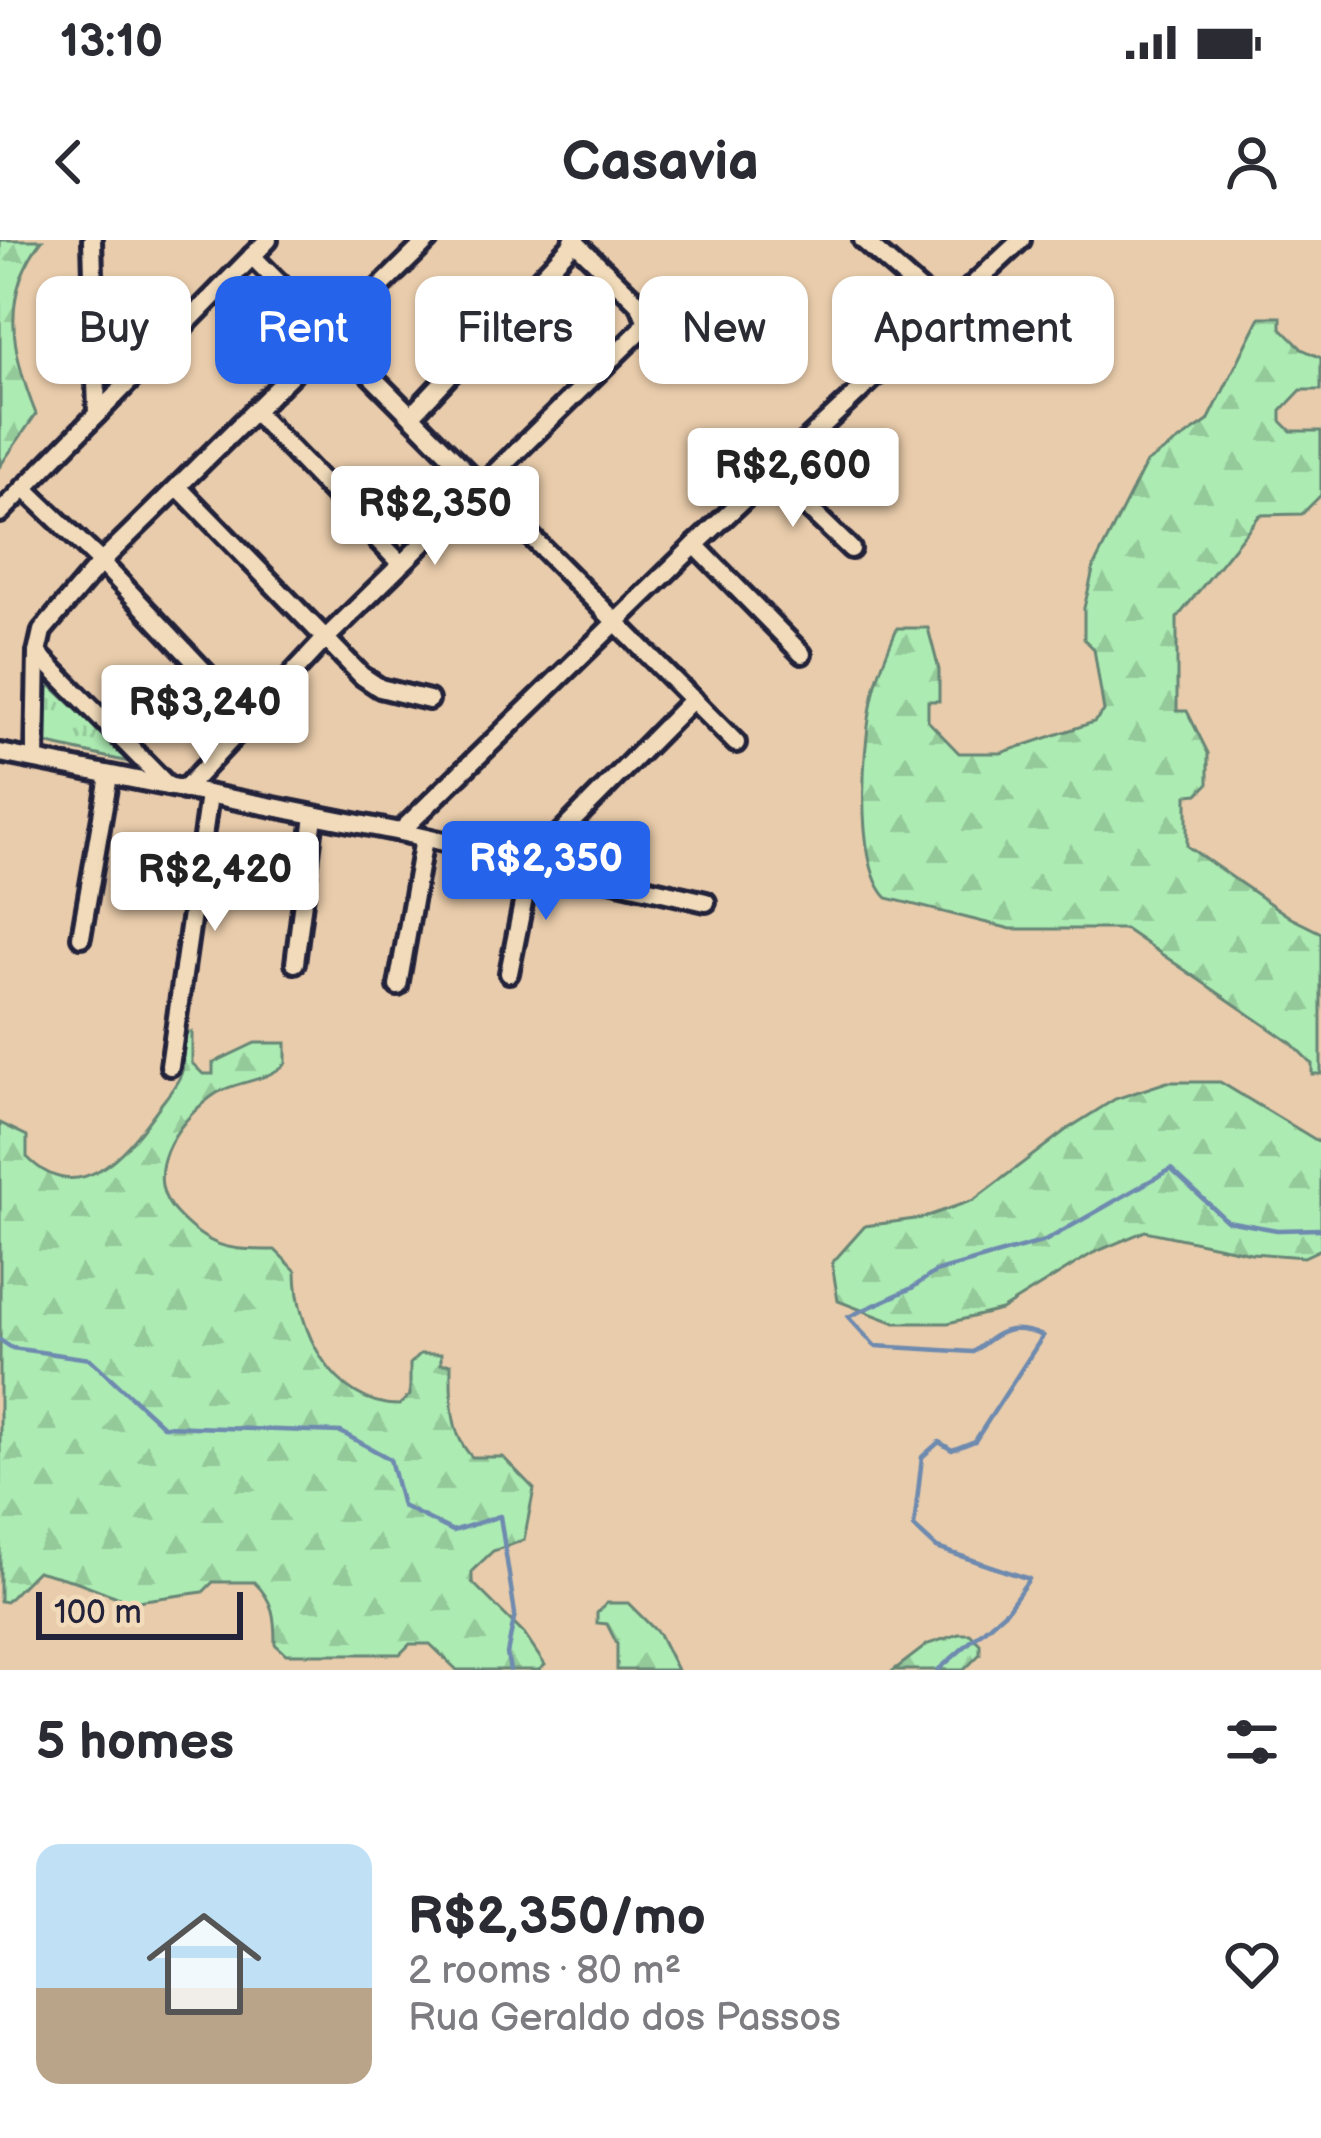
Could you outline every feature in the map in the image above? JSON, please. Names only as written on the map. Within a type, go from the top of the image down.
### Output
[{"type":"street","points":[[92,240],[97,414]]},
{"type":"street","points":[[0,513],[268,240]]},
{"type":"street","points":[[391,277],[428,240]]},
{"type":"street","points":[[176,789],[646,320],[640,305],[574,240],[411,416]]},
{"type":"street","points":[[863,240],[904,276]]},
{"type":"street","points":[[982,276],[1021,240]]},
{"type":"street","points":[[252,256],[271,276]]},
{"type":"street","points":[[34,759],[37,653],[42,631],[101,562],[283,384]]},
{"type":"street","points":[[378,384],[736,743]]},
{"type":"street","points":[[400,832],[866,384]]},
{"type":"street","points":[[255,412],[401,564]]},
{"type":"street","points":[[772,473],[851,549]]},
{"type":"street","points":[[178,487],[324,640],[380,688],[429,700]]},
{"type":"street","points":[[24,488],[249,719]]},
{"type":"street","points":[[695,545],[802,654]]},
{"type":"street","points":[[37,653],[176,789]]},
{"type":"street","points":[[509,973],[531,863],[693,699]]},
{"type":"street","points":[[0,753],[400,832],[706,902]]},
{"type":"street","points":[[81,937],[110,776]]},
{"type":"street","points":[[170,1066],[209,795]]},
{"type":"street","points":[[296,963],[314,816]]},
{"type":"street","points":[[398,986],[424,839]]},
{"type":"green space","points":[[0,240],[42,240],[20,281],[14,324],[20,368],[36,414],[0,466]]},
{"type":"green space","points":[[1260,317],[1281,317],[1281,328],[1302,349],[1321,358],[1321,390],[1301,390],[1281,411],[1281,421],[1291,431],[1321,431],[1321,495],[1302,514],[1260,515],[1177,618],[1177,711],[1187,711],[1208,753],[1208,784],[1198,794],[1187,795],[1187,846],[1291,918],[1321,933],[1321,1074],[1312,1074],[1312,1064],[1291,1043],[1125,929],[1011,929],[887,898],[876,881],[865,826],[865,760],[872,701],[897,628],[928,628],[939,670],[939,701],[928,701],[928,721],[959,753],[1001,753],[1094,722],[1104,711],[1094,649],[1084,639],[1084,608],[1094,566],[1146,463],[1208,421]]},
{"type":"green space","points":[[48,683],[133,763],[44,743]]},
{"type":"green space","points":[[182,1032],[192,1032],[192,1063],[203,1074],[213,1074],[213,1063],[255,1043],[286,1043],[286,1063],[269,1075],[220,1092],[186,1121],[162,1167],[166,1199],[189,1226],[210,1241],[232,1248],[275,1250],[296,1271],[311,1339],[337,1378],[355,1392],[376,1402],[399,1405],[410,1395],[410,1364],[420,1354],[441,1354],[441,1364],[451,1364],[453,1414],[464,1448],[472,1457],[503,1457],[534,1489],[524,1540],[493,1551],[472,1571],[472,1582],[524,1634],[545,1665],[539,1670],[457,1670],[430,1644],[410,1644],[400,1654],[286,1654],[275,1644],[272,1610],[254,1582],[213,1582],[203,1592],[130,1602],[37,1571],[6,1602],[0,1601],[0,1123],[27,1136],[27,1157],[46,1172],[65,1178],[99,1170],[130,1144],[178,1081],[183,1066]]},
{"type":"green space","points":[[1167,1082],[1220,1082],[1321,1143],[1321,1249],[1304,1257],[1251,1253],[1145,1231],[1093,1253],[1001,1310],[948,1323],[895,1323],[838,1301],[832,1263],[865,1226],[922,1218],[974,1200],[1115,1099]]},
{"type":"green space","points":[[607,1603],[628,1603],[659,1634],[677,1670],[617,1670],[617,1644],[607,1624],[597,1623],[597,1613]]},
{"type":"green space","points":[[970,1634],[980,1644],[980,1654],[964,1670],[894,1670],[928,1644]]},
{"type":"waterway","points":[[938,1670],[1007,1610],[1029,1579],[937,1548],[914,1527],[922,1457],[939,1442],[952,1450],[975,1441],[1043,1336],[1005,1331],[973,1352],[875,1346],[848,1317],[912,1288],[935,1272],[1045,1241],[1171,1169],[1227,1221],[1277,1230],[1321,1229]]},
{"type":"waterway","points":[[0,1340],[12,1348],[90,1359],[163,1426],[341,1432],[390,1459],[402,1506],[453,1531],[500,1516],[515,1614],[507,1654],[510,1670]]}]
